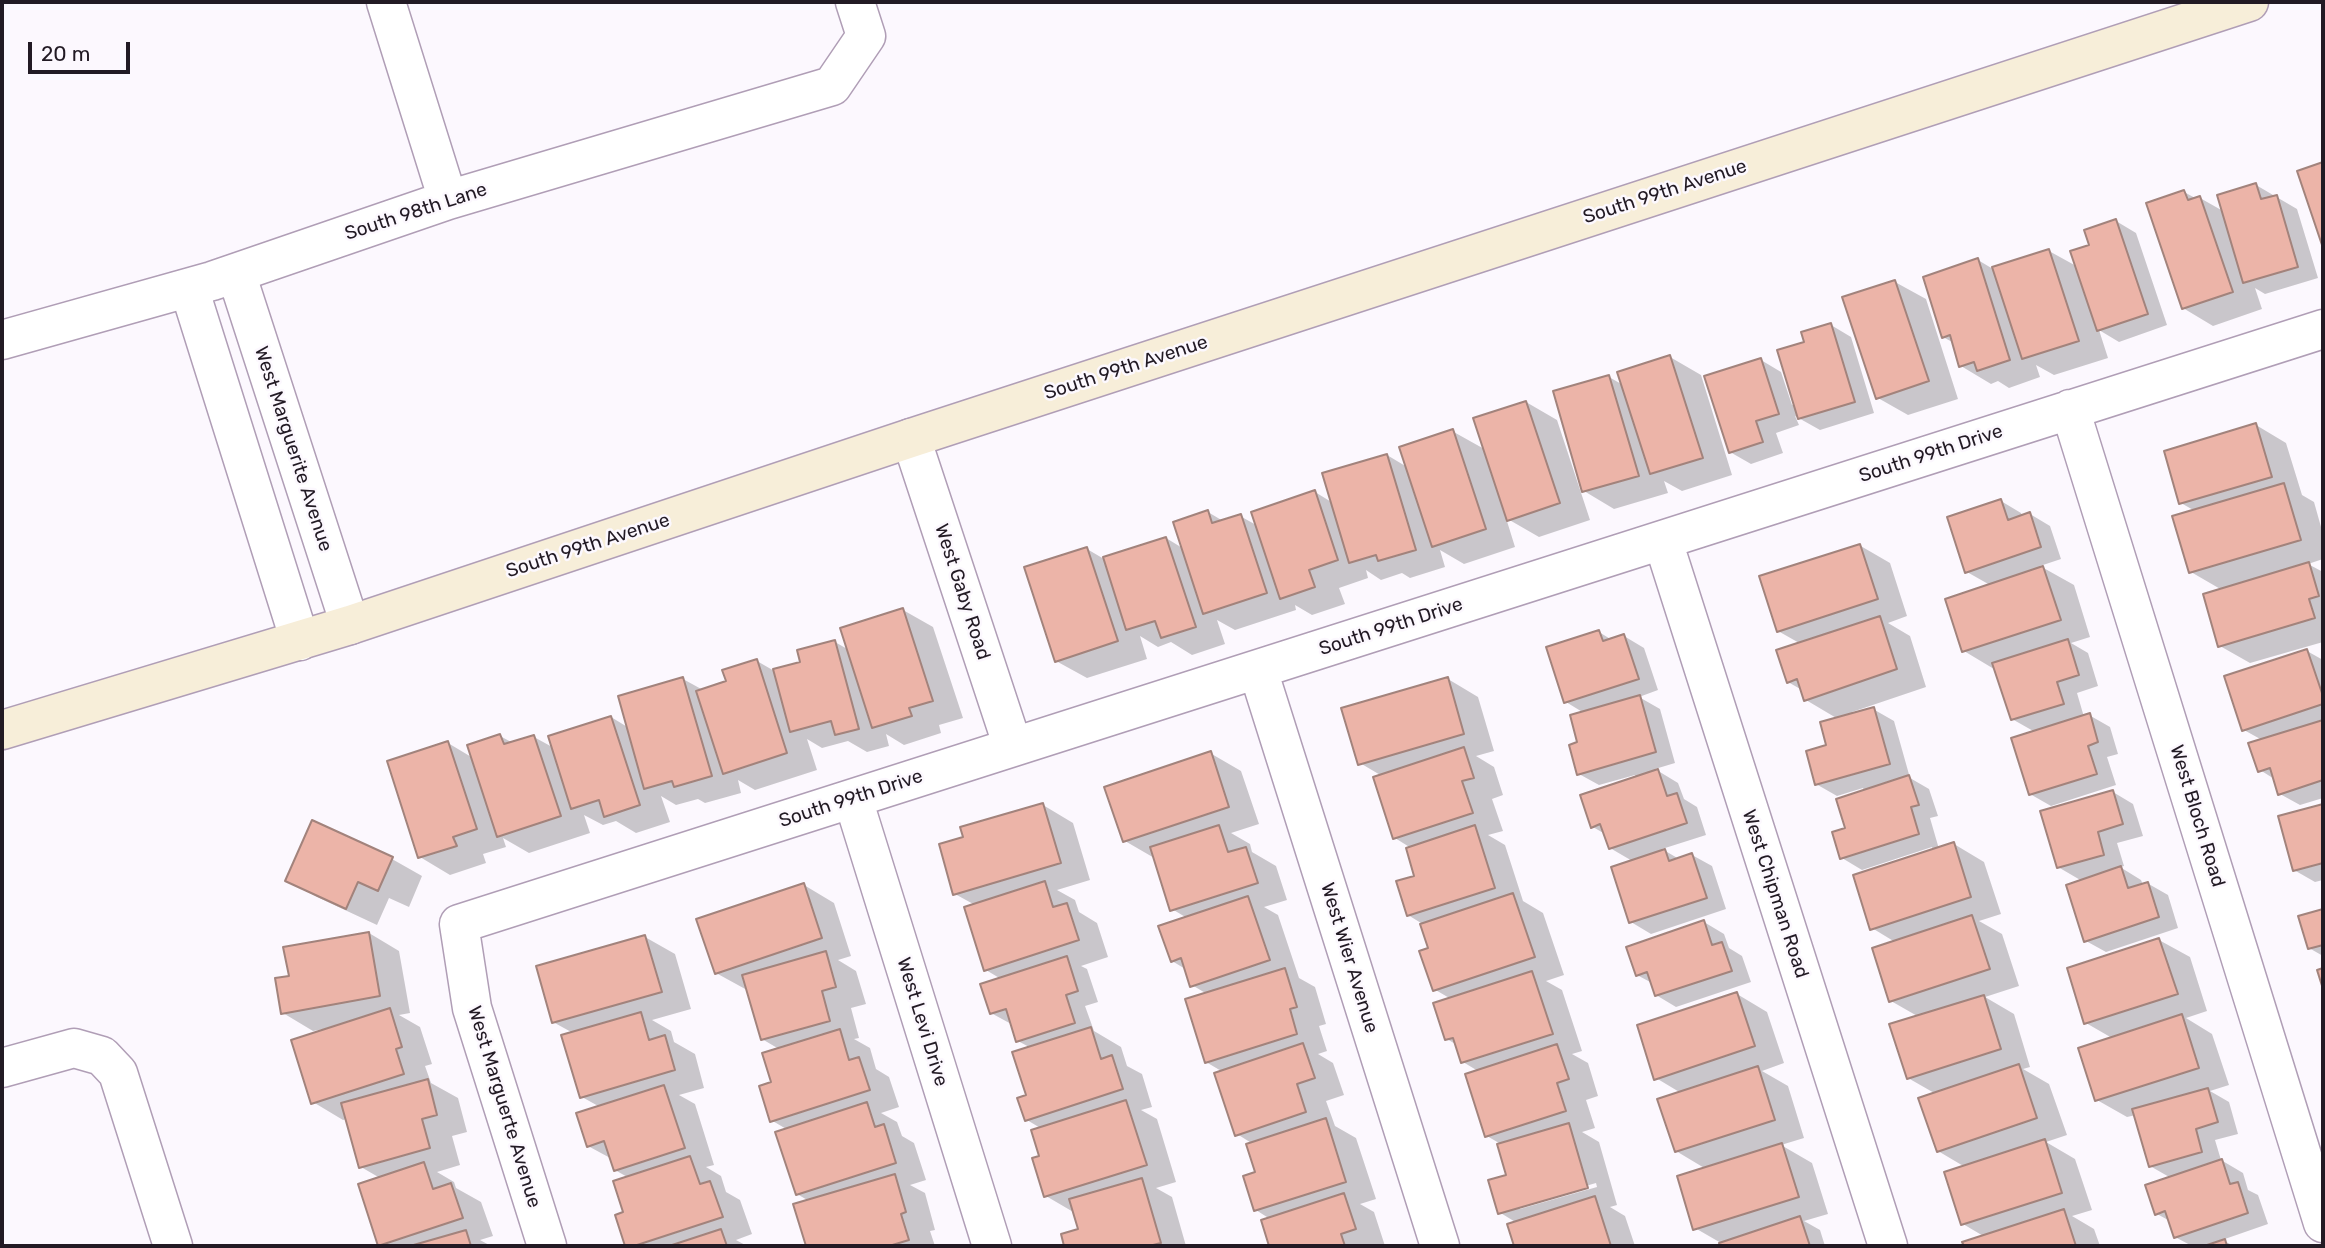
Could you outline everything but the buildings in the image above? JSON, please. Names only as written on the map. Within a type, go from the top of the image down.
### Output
[{"type":"main road","name":"South 99th Avenue","points":[[2,730],[350,625],[911,438],[2249,2]]},
{"type":"street","points":[[386,2],[448,200]]},
{"type":"street","name":"South 98th Lane","points":[[2,340],[189,288],[448,200],[832,86],[866,36],[855,2]]},
{"type":"street","name":"West Marguerite Avenue","points":[[236,273],[350,625]]},
{"type":"street","points":[[189,288],[300,641]]},
{"type":"street","name":"South 99th Drive","points":[[459,924],[2323,329]]},
{"type":"street","name":"West Bloch Road","points":[[2070,409],[2323,1223]]},
{"type":"street","name":"West Gaby Road","points":[[911,438],[1013,747]]},
{"type":"street","name":"West Chipman Road","points":[[1663,541],[1888,1246]]},
{"type":"street","name":"West Wier Avenue","points":[[1258,670],[1440,1246]]},
{"type":"street","name":"West Levi Drive","points":[[853,799],[992,1246]]},
{"type":"street","name":"West Marguerte Avenue","points":[[459,924],[472,1008],[547,1246]]},
{"type":"street","points":[[2,1068],[74,1048],[102,1056],[118,1073],[173,1246]]}]
